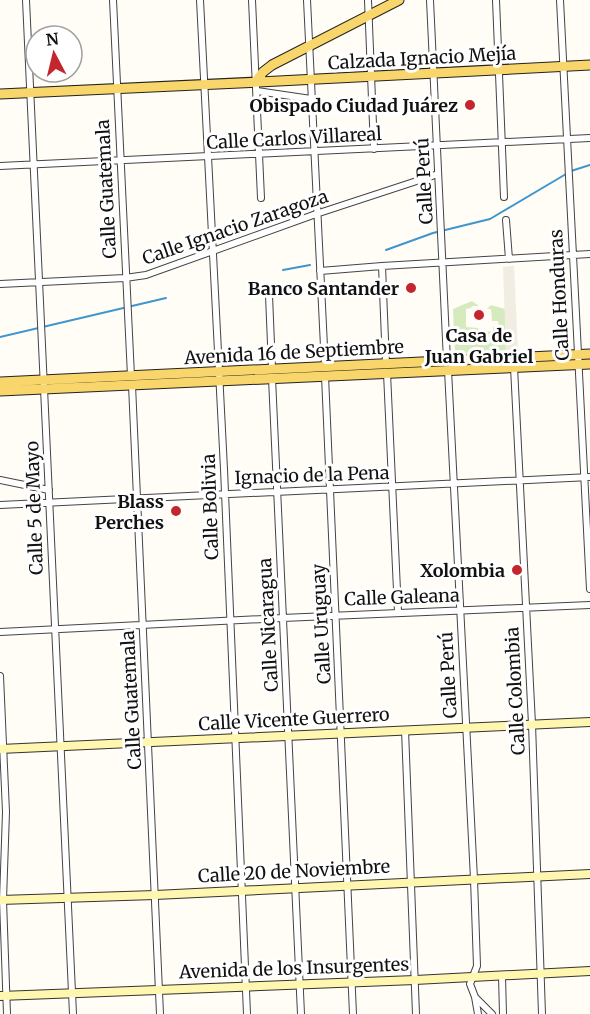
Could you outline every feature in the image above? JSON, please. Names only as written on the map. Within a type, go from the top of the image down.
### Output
[{"type":"main road","points":[[256,81],[262,72],[272,65],[399,0]]},
{"type":"main road","name":"Calzada Ignacio Mejía","points":[[0,94],[203,86],[256,81],[590,65]]},
{"type":"main road","name":"Avenida 16 de Septiembre","points":[[448,366],[514,367],[577,359],[590,354]]},
{"type":"main road","name":"Avenida 16 de Septiembre","points":[[0,382],[44,384],[577,359],[590,364]]},
{"type":"main road","name":"Avenida 16 de Septiembre","points":[[0,391],[44,384]]},
{"type":"main road","name":"Calle Vicente Guerrero","points":[[2,749],[590,722]]},
{"type":"main road","name":"Calle 20 de Noviembre","points":[[2,900],[590,874]]},
{"type":"main road","name":"Avenida de los Insurgentes","points":[[3,996],[590,971]]},
{"type":"street","name":"Calle 5 de Mayo","points":[[26,0],[73,1014]]},
{"type":"street","name":"Calle Guatemala","points":[[113,0],[160,1014]]},
{"type":"street","name":"Calle Bolivia","points":[[200,0],[248,1014]]},
{"type":"street","points":[[252,0],[261,198]]},
{"type":"street","name":"Calle Uruguay","points":[[306,0],[354,1014]]},
{"type":"street","points":[[368,0],[374,149]]},
{"type":"street","name":"Calle Perú","points":[[430,0],[474,879],[477,966],[470,984],[475,997]]},
{"type":"street","points":[[495,0],[504,197]]},
{"type":"street","name":"Calle Honduras","points":[[560,0],[577,359],[587,477],[590,589]]},
{"type":"street","points":[[257,91],[311,99]]},
{"type":"street","name":"Calle Carlos Villareal","points":[[0,166],[590,138]]},
{"type":"street","name":"Calle Ignacio Zaragoza","points":[[0,284],[125,278],[163,270],[316,214],[438,174]]},
{"type":"street","points":[[506,220],[509,259]]},
{"type":"street","points":[[319,266],[382,266],[590,254]]},
{"type":"street","points":[[382,266],[398,612]]},
{"type":"street","name":"Calle Nicaragua","points":[[269,295],[301,1014]]},
{"type":"street","name":"Calle Colombia","points":[[514,367],[539,876],[542,1014]]},
{"type":"street","name":"Ignacio de la Pena","points":[[0,505],[587,477]]},
{"type":"street","points":[[0,480],[49,490]]},
{"type":"street","name":"Calle Galeana","points":[[0,632],[590,605]]},
{"type":"street","points":[[0,676],[6,843],[2,900],[3,996],[7,1014]]},
{"type":"street","points":[[405,730],[416,1014]]},
{"type":"street","points":[[502,976],[503,1014]]},
{"type":"street","points":[[475,997],[478,1014]]},
{"type":"street","points":[[475,997],[492,1014]]},
{"type":"green space","points":[[472,301],[479,306],[466,309],[466,327],[478,328],[481,333],[493,331],[493,327],[499,326],[498,321],[492,321],[491,309],[487,309],[491,305],[505,309],[506,351],[455,354],[453,309]]},
{"type":"shaded area","points":[[514,266],[518,351],[506,351],[503,267]]},
{"type":"waterway","points":[[571,171],[590,165]]},
{"type":"waterway","points":[[386,250],[433,233],[490,219],[566,174]]},
{"type":"waterway","points":[[283,270],[310,265]]},
{"type":"waterway","points":[[0,337],[166,298]]},
{"type":"place","name":"Obispado Ciudad Juárez","points":[[470,105]]},
{"type":"place","name":"Banco Santander","points":[[411,288]]},
{"type":"place","name":"Casa de Juan Gabriel","points":[[479,315]]},
{"type":"place","name":"Blass Perches","points":[[176,511]]},
{"type":"place","name":"Xolombia","points":[[517,570]]}]
